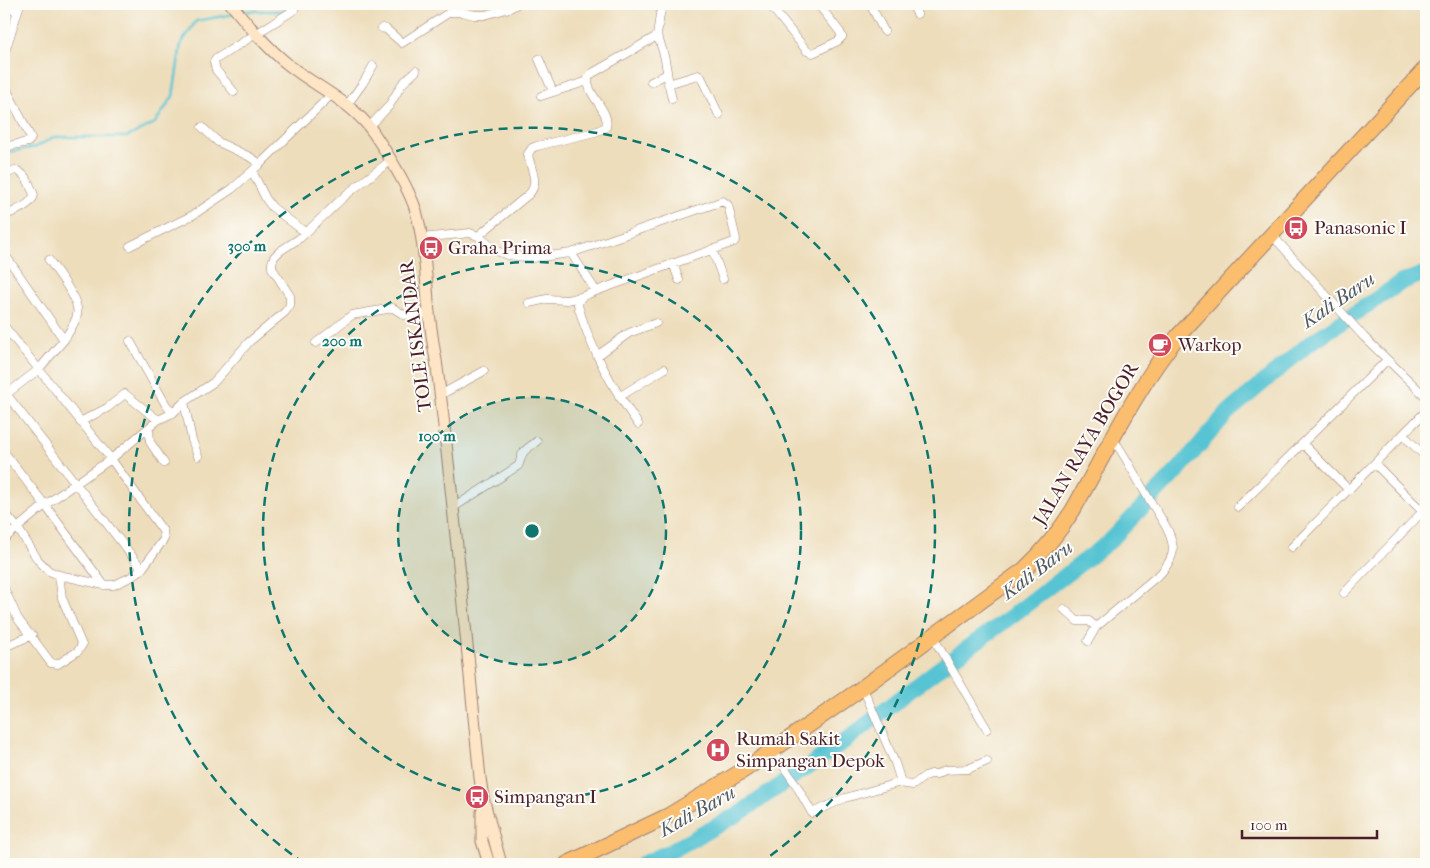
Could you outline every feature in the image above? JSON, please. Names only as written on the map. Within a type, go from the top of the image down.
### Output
[{"type":"highway","name":"JALAN RAYA BOGOR","points":[[1275,238],[1426,68]]},
{"type":"highway","name":"JALAN RAYA BOGOR","points":[[586,864],[688,814],[780,762],[940,650],[1028,578],[1053,552],[1081,514],[1136,397],[1178,336],[1194,325],[1426,81]]},
{"type":"highway","name":"JALAN RAYA BOGOR","points":[[567,864],[668,816],[744,770],[855,693],[1013,578],[1043,551],[1064,526],[1116,443]]},
{"type":"main road","name":"TOLE ISKANDAR","points":[[231,4],[252,30],[281,59],[347,105],[369,127],[407,191],[415,209],[425,263],[429,314],[454,507],[480,778],[483,798],[501,864]]},
{"type":"main road","name":"TOLE ISKANDAR","points":[[483,798],[482,841],[489,864]]},
{"type":"street","points":[[5,4],[18,12]]},
{"type":"street","points":[[4,55],[20,4]]},
{"type":"street","points":[[382,28],[386,29],[402,43],[452,11],[485,15],[510,8],[517,4]]},
{"type":"street","points":[[663,4],[657,36],[665,53],[668,84],[672,100]]},
{"type":"street","points":[[769,4],[807,51],[813,54],[838,42],[842,37],[818,4]]},
{"type":"street","points":[[870,4],[884,31]]},
{"type":"street","points":[[912,4],[917,14]]},
{"type":"street","points":[[234,92],[216,70],[214,62],[216,59],[252,30],[294,10]]},
{"type":"street","points":[[478,236],[534,188],[535,183],[528,154],[532,148],[595,132],[606,127],[606,118],[589,87],[588,81],[592,74],[657,36]]},
{"type":"street","points":[[538,59],[553,92]]},
{"type":"street","points":[[347,105],[373,66]]},
{"type":"street","points":[[369,127],[389,106],[402,84],[416,71]]},
{"type":"street","points":[[650,82],[667,74]]},
{"type":"street","points":[[668,84],[698,74],[719,115]]},
{"type":"street","points":[[541,96],[588,81]]},
{"type":"street","points":[[4,84],[31,138],[28,142],[4,148]]},
{"type":"street","points":[[130,246],[192,215],[232,189],[332,94]]},
{"type":"street","points":[[202,127],[218,142],[250,157],[260,164]]},
{"type":"street","points":[[4,539],[45,505],[111,459],[158,420],[173,413],[184,402],[214,382],[249,342],[285,312],[290,305],[290,296],[272,268],[276,255],[306,233],[347,194],[390,161]]},
{"type":"street","points":[[4,175],[15,170],[21,172],[34,195],[33,199],[28,203],[4,216]]},
{"type":"street","points":[[252,171],[266,200],[272,207],[306,233]]},
{"type":"street","points":[[421,238],[472,233],[497,251],[517,257],[533,258],[571,253],[723,201],[728,205],[736,240],[734,242],[582,297],[567,300],[547,299],[529,303]]},
{"type":"street","points":[[1275,238],[1364,337],[1426,397]]},
{"type":"street","points":[[712,250],[722,279]]},
{"type":"street","points":[[571,253],[596,291]]},
{"type":"street","points":[[4,254],[64,340]]},
{"type":"street","points":[[49,260],[78,306],[78,313],[64,340],[38,370],[5,394],[142,569]]},
{"type":"street","points":[[673,263],[678,280]]},
{"type":"street","points":[[582,297],[578,304],[589,340],[619,397],[638,424]]},
{"type":"street","points":[[316,343],[354,314],[393,308],[404,315],[429,314]]},
{"type":"street","points":[[597,356],[629,333],[656,323]]},
{"type":"street","points":[[4,326],[111,459],[163,531],[164,541],[142,569],[126,580],[114,585],[104,585],[48,571],[4,512]]},
{"type":"street","points":[[130,341],[166,405],[173,413]]},
{"type":"street","points":[[1238,507],[1387,360]]},
{"type":"street","points":[[619,397],[664,369]]},
{"type":"street","points":[[440,395],[484,371]]},
{"type":"street","points":[[80,422],[107,408],[125,394],[158,420]]},
{"type":"street","points":[[184,402],[192,440],[198,456]]},
{"type":"street","points":[[1292,548],[1426,411]]},
{"type":"street","points":[[148,428],[150,442],[164,463]]},
{"type":"street","points":[[1403,435],[1426,457]]},
{"type":"street","points":[[454,507],[518,466],[521,463],[524,452],[538,441]]},
{"type":"street","points":[[1088,641],[1096,627],[1161,573],[1169,563],[1172,555],[1171,540],[1164,521],[1116,443]]},
{"type":"street","points":[[1303,444],[1349,490]]},
{"type":"street","points":[[4,452],[104,585]]},
{"type":"street","points":[[1344,593],[1424,510],[1375,464]]},
{"type":"street","points":[[4,588],[18,619],[32,635],[51,663],[58,664],[78,651],[82,645],[62,598],[59,575]]},
{"type":"street","points":[[1064,609],[1077,621],[1089,621],[1096,627]]},
{"type":"street","points":[[4,647],[32,635]]},
{"type":"street","points":[[940,650],[987,729]]},
{"type":"street","points":[[869,700],[902,782]]},
{"type":"street","points":[[780,762],[795,783],[812,813],[845,798],[902,782],[913,785],[931,774],[937,774],[946,770],[968,769],[987,761]]},
{"type":"waterway","points":[[242,12],[283,11],[303,4]]},
{"type":"waterway","points":[[4,153],[36,147],[54,137],[127,137],[155,123],[173,96],[181,44],[196,21],[234,14]]},
{"type":"waterway","name":"Kali Baru","points":[[642,864],[671,851],[740,813],[841,744],[933,673],[1009,618],[1109,542],[1179,469],[1226,414],[1310,343],[1402,282],[1426,273]]},
{"type":"place","name":"Panasonic I","points":[[1296,228]]},
{"type":"place","name":"Graha Prima","points":[[431,248]]},
{"type":"place","name":"Warkop","points":[[1160,345]]},
{"type":"place","name":"Rumah Sakit Simpangan Depok","points":[[718,750]]},
{"type":"place","name":"Simpangan I","points":[[477,797]]}]
